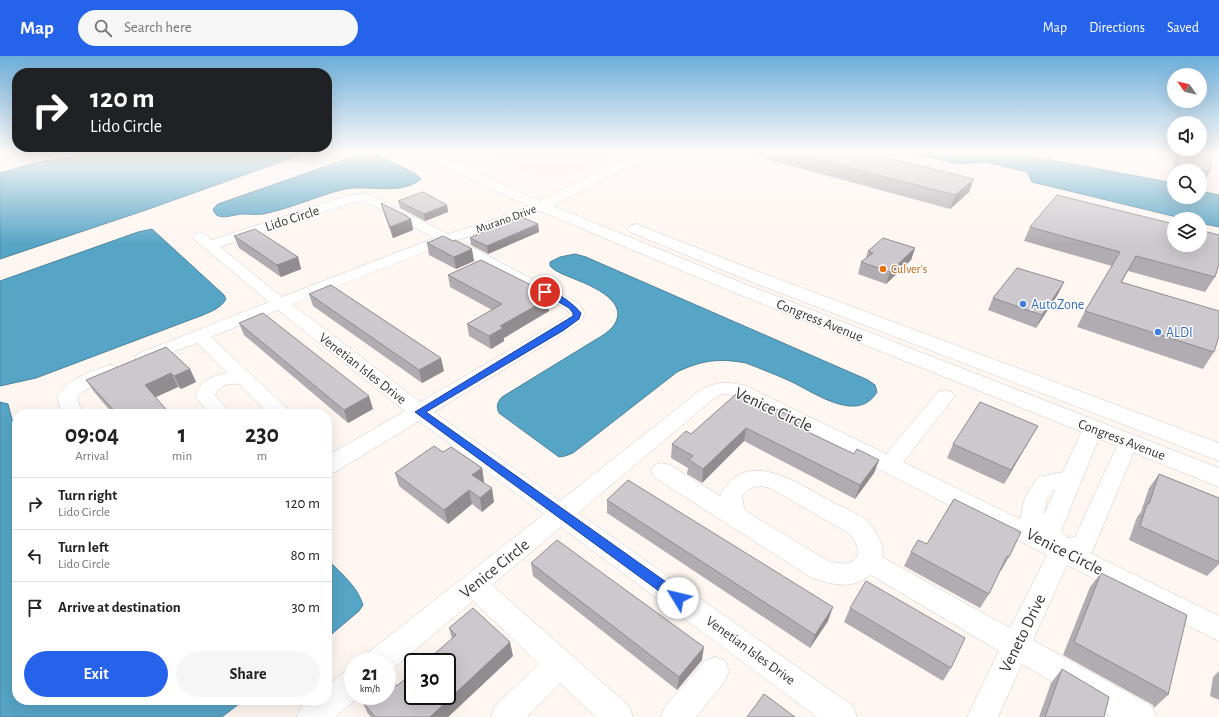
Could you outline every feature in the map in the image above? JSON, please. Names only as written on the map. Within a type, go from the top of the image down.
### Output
[{"type":"street","name":"Congress Avenue","points":[[501,184],[739,288],[1219,478]]},
{"type":"street","name":"Congress Avenue","points":[[514,184],[544,202],[753,276],[1219,452]]},
{"type":"street","points":[[544,202],[581,184]]},
{"type":"street","name":"Lido Circle","points":[[205,241],[358,197],[371,198],[572,306],[577,313],[573,320],[565,326],[332,463]]},
{"type":"street","name":"Murano Drive","points":[[276,300],[432,243],[441,236],[522,215],[544,202]]},
{"type":"street","name":"Venetian Isles Drive","points":[[205,241],[276,300],[420,412],[842,717]]},
{"type":"street","points":[[71,409],[67,397],[75,387],[200,336],[276,300]]},
{"type":"street","points":[[200,336],[276,409]]},
{"type":"street","points":[[217,409],[205,396],[206,391],[211,385],[229,378],[238,377],[245,379]]},
{"type":"street","name":"Venice Circle","points":[[390,653],[705,396],[717,389],[725,388],[739,390],[890,464],[1055,541],[1219,629]]},
{"type":"street","points":[[890,464],[945,396]]},
{"type":"street","name":"Veneto Drive","points":[[982,717],[1016,645],[1055,541],[1059,510],[1093,428]]},
{"type":"street","points":[[1055,541],[1083,546],[1128,442]]},
{"type":"street","points":[[662,471],[739,519],[821,570],[838,575],[855,573],[866,565],[871,553],[867,539],[858,527],[777,482],[763,478],[748,480],[736,486],[730,495],[731,507],[739,519]]},
{"type":"street","points":[[868,561],[1141,717]]},
{"type":"street","points":[[474,585],[618,717]]},
{"type":"street","points":[[506,717],[559,664]]},
{"type":"street","points":[[676,717],[715,671]]},
{"type":"street","points":[[332,700],[344,690]]},
{"type":"street","points":[[312,717],[326,705]]},
{"type":"water","points":[[0,184],[219,184],[146,210],[0,259]]},
{"type":"water","points":[[276,184],[413,184],[393,189],[351,188],[341,190],[263,214],[241,214],[221,217],[215,213],[213,209],[218,204]]},
{"type":"water","points":[[1040,184],[1167,184],[1167,204],[1207,204],[1207,192],[1219,195],[1219,227],[1207,224],[1207,212],[1167,212],[1167,215]]},
{"type":"water","points":[[152,229],[224,295],[226,299],[222,305],[203,315],[36,378],[0,386],[0,281],[138,232]]},
{"type":"water","points":[[575,254],[586,257],[868,380],[875,385],[877,392],[869,401],[859,405],[848,406],[824,398],[786,379],[746,363],[719,360],[711,361],[677,372],[573,453],[559,457],[499,413],[497,406],[502,397],[600,337],[614,325],[618,317],[617,309],[607,296],[591,286],[559,272],[550,266],[550,262],[560,257]]},
{"type":"water","points":[[0,402],[8,404],[12,419],[12,705],[238,705],[222,717],[0,717]]},
{"type":"water","points":[[332,564],[353,586],[361,598],[363,605],[359,611],[332,634]]},
{"type":"building","points":[[912,184],[968,184],[955,195]]},
{"type":"building","points":[[423,192],[447,205],[424,214],[398,201]]},
{"type":"building","points":[[1057,195],[1167,222],[1167,252],[1207,252],[1207,232],[1219,235],[1219,264],[1215,277],[1136,256],[1121,282],[1219,311],[1219,336],[1214,352],[1085,311],[1120,252],[1030,227]]},
{"type":"building","points":[[381,203],[407,216],[411,219],[390,227]]},
{"type":"building","points":[[519,216],[538,224],[487,246],[470,238]]},
{"type":"building","points":[[255,229],[298,257],[277,265],[234,236]]},
{"type":"building","points":[[443,236],[453,241],[455,240],[472,249],[454,257],[427,243]]},
{"type":"building","points":[[883,238],[915,248],[890,272],[861,262],[873,253],[868,251]]},
{"type":"building","points":[[481,260],[543,291],[539,294],[548,299],[500,326],[503,328],[489,336],[467,324],[502,304],[448,275]]},
{"type":"building","points":[[1017,268],[1064,282],[1042,315],[993,298]]},
{"type":"building","points":[[331,285],[441,358],[419,370],[309,294]]},
{"type":"building","points":[[263,313],[369,396],[344,410],[239,323]]},
{"type":"building","points":[[166,347],[190,369],[174,376],[171,373],[145,385],[166,409],[112,409],[86,380]]},
{"type":"building","points":[[736,394],[752,402],[756,399],[809,425],[804,430],[854,454],[857,449],[879,460],[860,485],[746,428],[703,469],[689,460],[693,456],[672,444],[686,431],[691,434]]},
{"type":"building","points":[[980,402],[1038,426],[1011,470],[953,444]]},
{"type":"building","points":[[434,446],[443,452],[451,447],[482,468],[472,475],[492,488],[480,498],[469,490],[444,510],[395,473]]},
{"type":"building","points":[[1159,474],[1219,498],[1219,562],[1140,526]]},
{"type":"building","points":[[628,480],[833,607],[815,635],[607,500]]},
{"type":"building","points":[[954,499],[1021,532],[1009,557],[1007,556],[989,594],[911,552],[918,540],[927,544]]},
{"type":"building","points":[[557,540],[704,647],[679,677],[531,563]]},
{"type":"building","points":[[1101,573],[1187,615],[1168,695],[1166,692],[1074,642]]},
{"type":"building","points":[[866,581],[965,638],[951,668],[850,608]]},
{"type":"building","points":[[473,608],[510,642],[456,693],[456,653],[435,653],[456,635],[449,628]]},
{"type":"building","points":[[1062,669],[1109,697],[1104,717],[1045,717]]},
{"type":"building","points":[[404,680],[404,705],[443,705],[430,717],[375,717],[365,705],[396,705],[396,685],[397,686]]},
{"type":"building","points":[[764,694],[795,717],[747,717]]},
{"type":"place","name":"Culver's","points":[[883,269]]},
{"type":"place","name":"AutoZone","points":[[1023,304]]},
{"type":"place","name":"ALDI","points":[[1158,332]]},
{"type":"route","points":[[545,292],[572,306],[577,313],[576,317],[561,328],[420,412],[678,598]]}]
